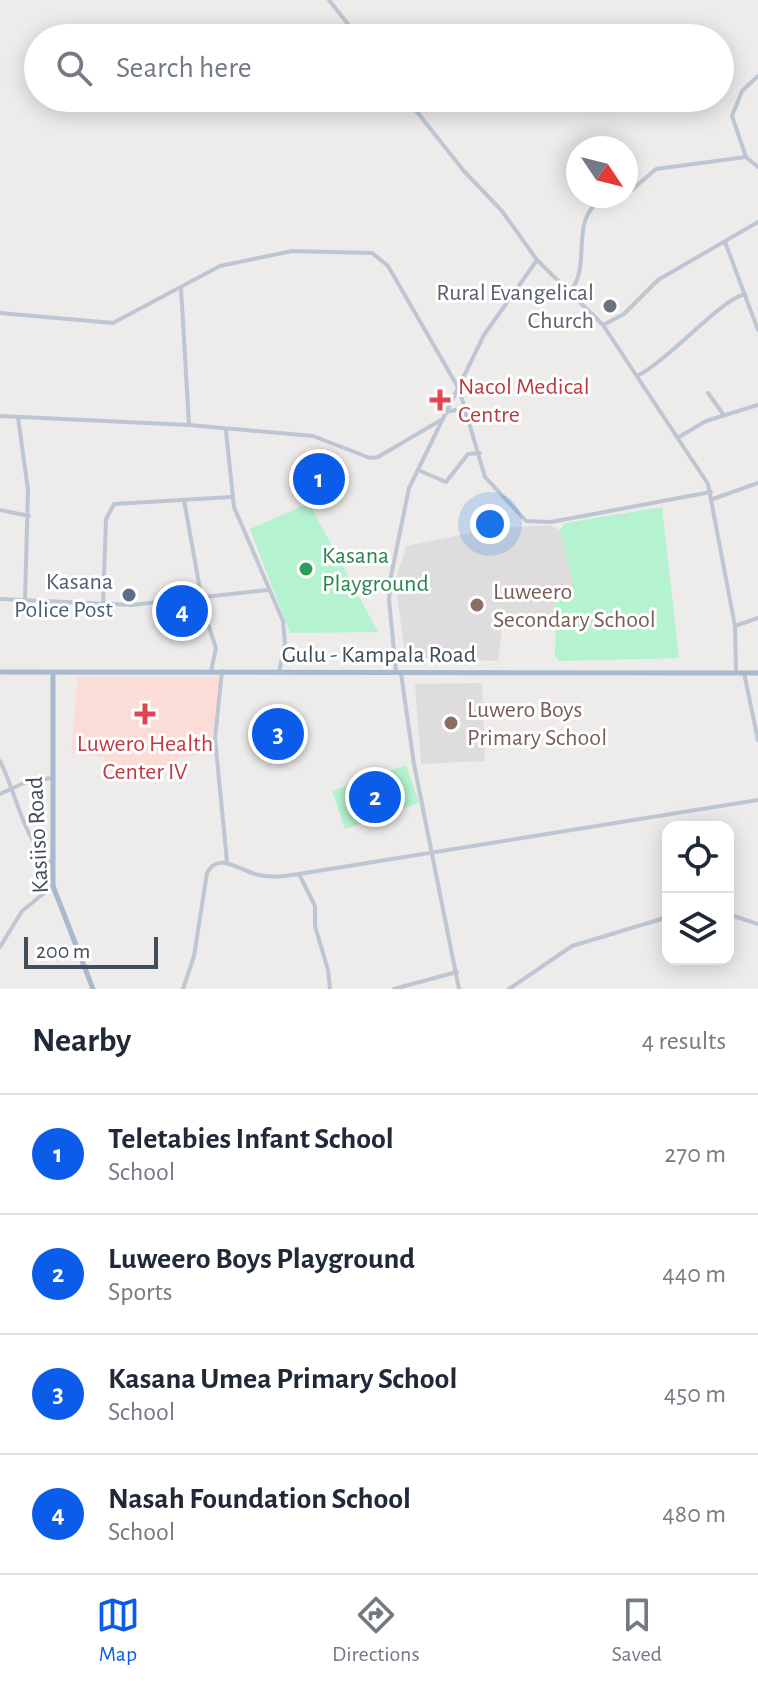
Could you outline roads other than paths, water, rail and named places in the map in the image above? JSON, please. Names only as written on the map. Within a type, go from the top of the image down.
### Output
[{"type":"main road","name":"Gulu - Kampala Road","points":[[0,672],[758,673]]},
{"type":"main road","name":"Kasiiso Road","points":[[53,673],[53,886],[93,989]]},
{"type":"street","points":[[329,0],[348,24]]},
{"type":"street","points":[[734,108],[742,91],[758,76]]},
{"type":"street","points":[[417,112],[463,170],[502,211],[537,260],[603,325],[679,437],[711,492],[735,626],[736,673]]},
{"type":"street","points":[[732,112],[746,157],[758,167]]},
{"type":"street","points":[[638,185],[656,169],[746,157]]},
{"type":"street","points":[[569,292],[577,279],[589,212],[593,208]]},
{"type":"street","points":[[603,325],[624,314],[658,280],[758,222]]},
{"type":"street","points":[[725,242],[758,330]]},
{"type":"street","points":[[0,313],[113,323],[220,266],[316,249],[380,257],[424,324],[459,389],[465,417],[480,453],[482,470],[493,489],[528,522],[551,522],[711,492]]},
{"type":"street","points":[[459,989],[398,672],[389,600],[391,576],[409,488],[484,335],[537,260]]},
{"type":"street","points":[[181,288],[189,425]]},
{"type":"street","points":[[637,376],[674,352],[731,300],[745,294]]},
{"type":"street","points":[[708,393],[723,414]]},
{"type":"street","points":[[679,437],[723,414],[758,405]]},
{"type":"street","points":[[447,412],[455,410],[465,417]]},
{"type":"street","points":[[0,416],[189,425],[313,436],[370,458],[441,420]]},
{"type":"street","points":[[18,417],[25,457],[29,516],[25,601]]},
{"type":"street","points":[[226,430],[231,497],[285,627],[279,672]]},
{"type":"street","points":[[418,470],[446,482],[470,453],[480,453]]},
{"type":"street","points":[[713,499],[758,483]]},
{"type":"street","points":[[103,606],[106,519],[110,507],[128,502],[231,497]]},
{"type":"street","points":[[184,500],[207,625],[216,648],[211,671]]},
{"type":"street","points":[[0,510],[29,516]]},
{"type":"street","points":[[0,599],[103,606],[203,600],[268,590]]},
{"type":"street","points":[[735,626],[758,618]]},
{"type":"street","points":[[222,671],[215,738],[227,862]]},
{"type":"street","points":[[744,673],[758,740]]},
{"type":"street","points":[[0,761],[13,787],[26,826],[39,850],[51,863]]},
{"type":"street","points":[[0,794],[13,787],[51,778]]},
{"type":"street","points":[[183,989],[194,956],[207,873],[215,863],[227,862],[263,876],[299,874],[758,800]]},
{"type":"street","points":[[299,874],[315,906],[315,926],[328,970],[330,989]]},
{"type":"street","points":[[0,947],[22,911],[53,886]]},
{"type":"street","points":[[734,916],[758,924]]},
{"type":"street","points":[[509,989],[572,946],[662,919]]},
{"type":"street","points":[[394,989],[457,972]]},
{"type":"place","name":"Rural Evangelical Church","points":[[610,306]]},
{"type":"place","name":"Nacol Medical Centre","points":[[440,400]]},
{"type":"place","name":"Teletabies Infant School","points":[[319,479]]},
{"type":"place","name":"Kasana Playground","points":[[306,569]]},
{"type":"place","name":"Kasana Police Post","points":[[129,595]]},
{"type":"place","name":"Luweero Secondary School","points":[[477,605]]},
{"type":"place","name":"Nasah Foundation School","points":[[182,611]]},
{"type":"place","name":"Luwero Health Center IV","points":[[145,714]]},
{"type":"place","name":"Luwero Boys Primary School","points":[[451,723]]},
{"type":"place","name":"Kasana Umea Primary School","points":[[278,734]]},
{"type":"place","name":"Luweero Boys Playground","points":[[375,797]]}]
